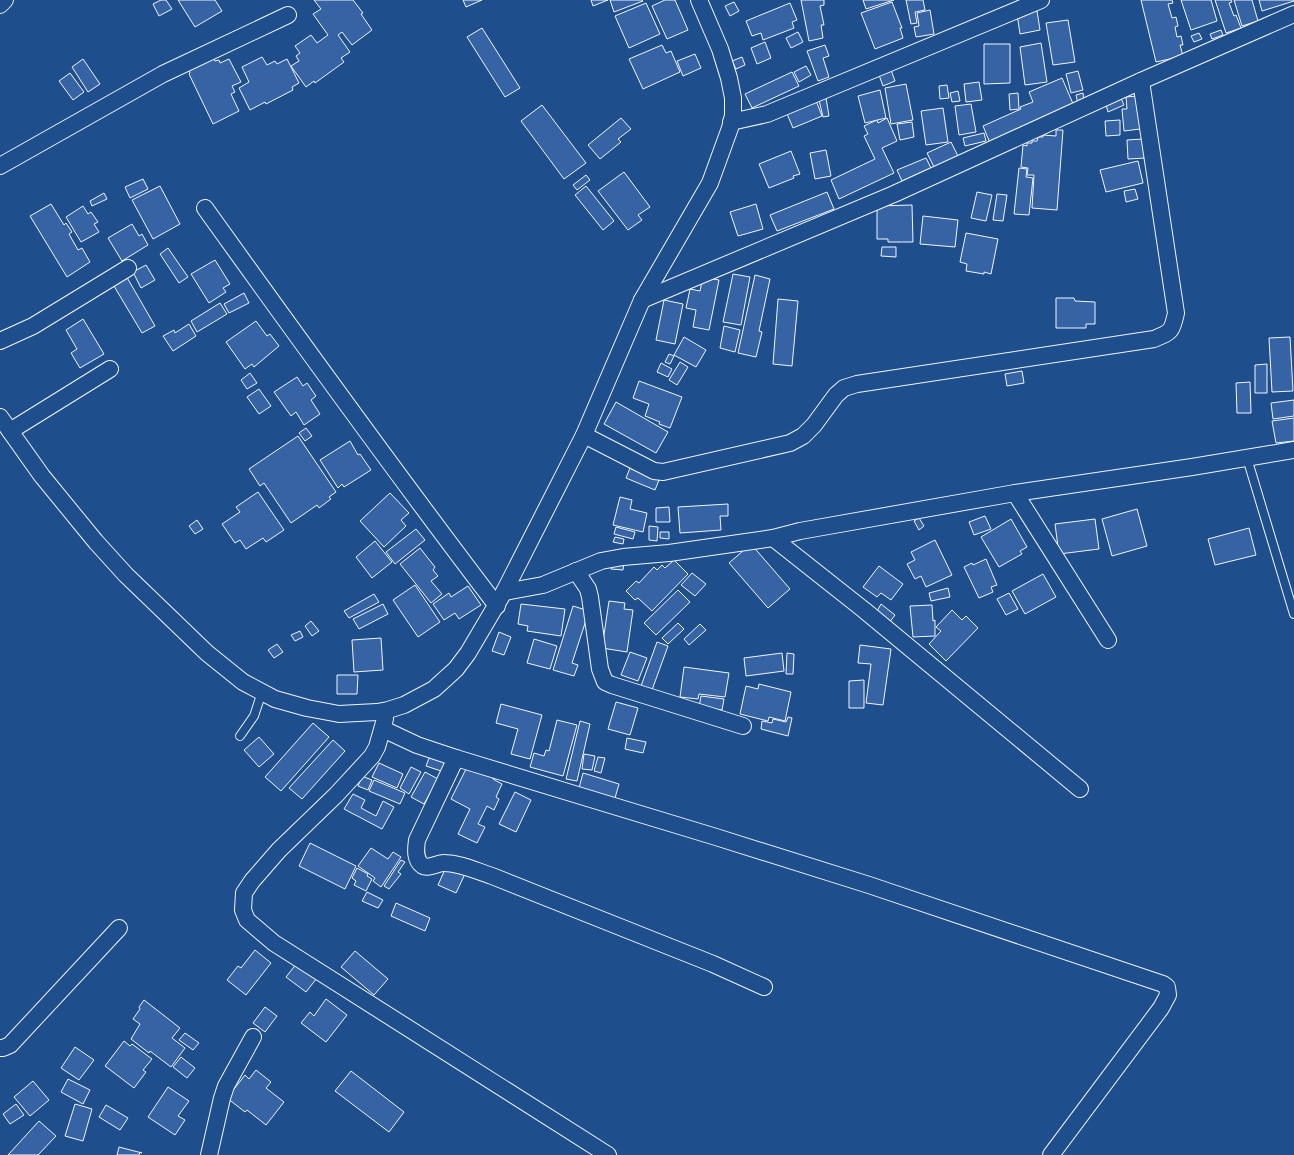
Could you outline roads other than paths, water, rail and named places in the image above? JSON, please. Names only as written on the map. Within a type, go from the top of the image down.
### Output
[{"type":"street","points":[[0,5],[5,0]]},
{"type":"street","points":[[0,417],[42,476],[96,542],[126,575],[207,653],[243,682],[275,699],[307,708],[338,714],[388,710],[404,705],[434,689],[456,669],[468,653],[501,599],[584,435],[642,300],[710,183],[731,122],[733,98],[729,78],[720,49],[699,0]]},
{"type":"street","points":[[731,122],[767,114],[1041,0]]},
{"type":"street","points":[[642,300],[894,194],[1141,81],[1294,14]]},
{"type":"street","points":[[0,166],[163,74],[288,15]]},
{"type":"street","points":[[584,435],[654,472],[663,472],[790,443],[803,436],[836,395],[844,388],[857,384],[1146,340],[1168,334],[1173,327],[1176,314],[1141,81]]},
{"type":"street","points":[[205,208],[431,519],[501,599]]},
{"type":"street","points":[[0,341],[33,326],[128,268]]},
{"type":"street","points":[[10,431],[110,369]]},
{"type":"street","points":[[501,599],[543,585],[601,561],[773,538],[800,531],[1014,493],[1192,467],[1294,450]]},
{"type":"street","points":[[1014,493],[1108,640]]},
{"type":"street","points":[[773,538],[864,610],[1080,789]]},
{"type":"street","points":[[576,571],[588,589],[600,669],[606,682],[743,726]]},
{"type":"street","points":[[388,710],[377,747],[372,756],[359,772],[278,850],[252,880],[244,893],[243,910],[247,920],[274,943],[608,1155]]},
{"type":"street","points":[[383,729],[417,745],[456,758],[869,885],[1167,986],[1168,995],[1161,1008],[1051,1155]]},
{"type":"street","points":[[456,758],[417,840],[416,851],[418,859],[424,866],[442,863],[451,864],[484,873],[713,964],[764,987]]},
{"type":"street","points":[[0,1048],[10,1045],[119,928]]},
{"type":"street","points":[[209,1155],[226,1086],[253,1037]]},
{"type":"lane","points":[[1247,458],[1294,614]]},
{"type":"lane","points":[[240,736],[254,716],[262,692]]}]
